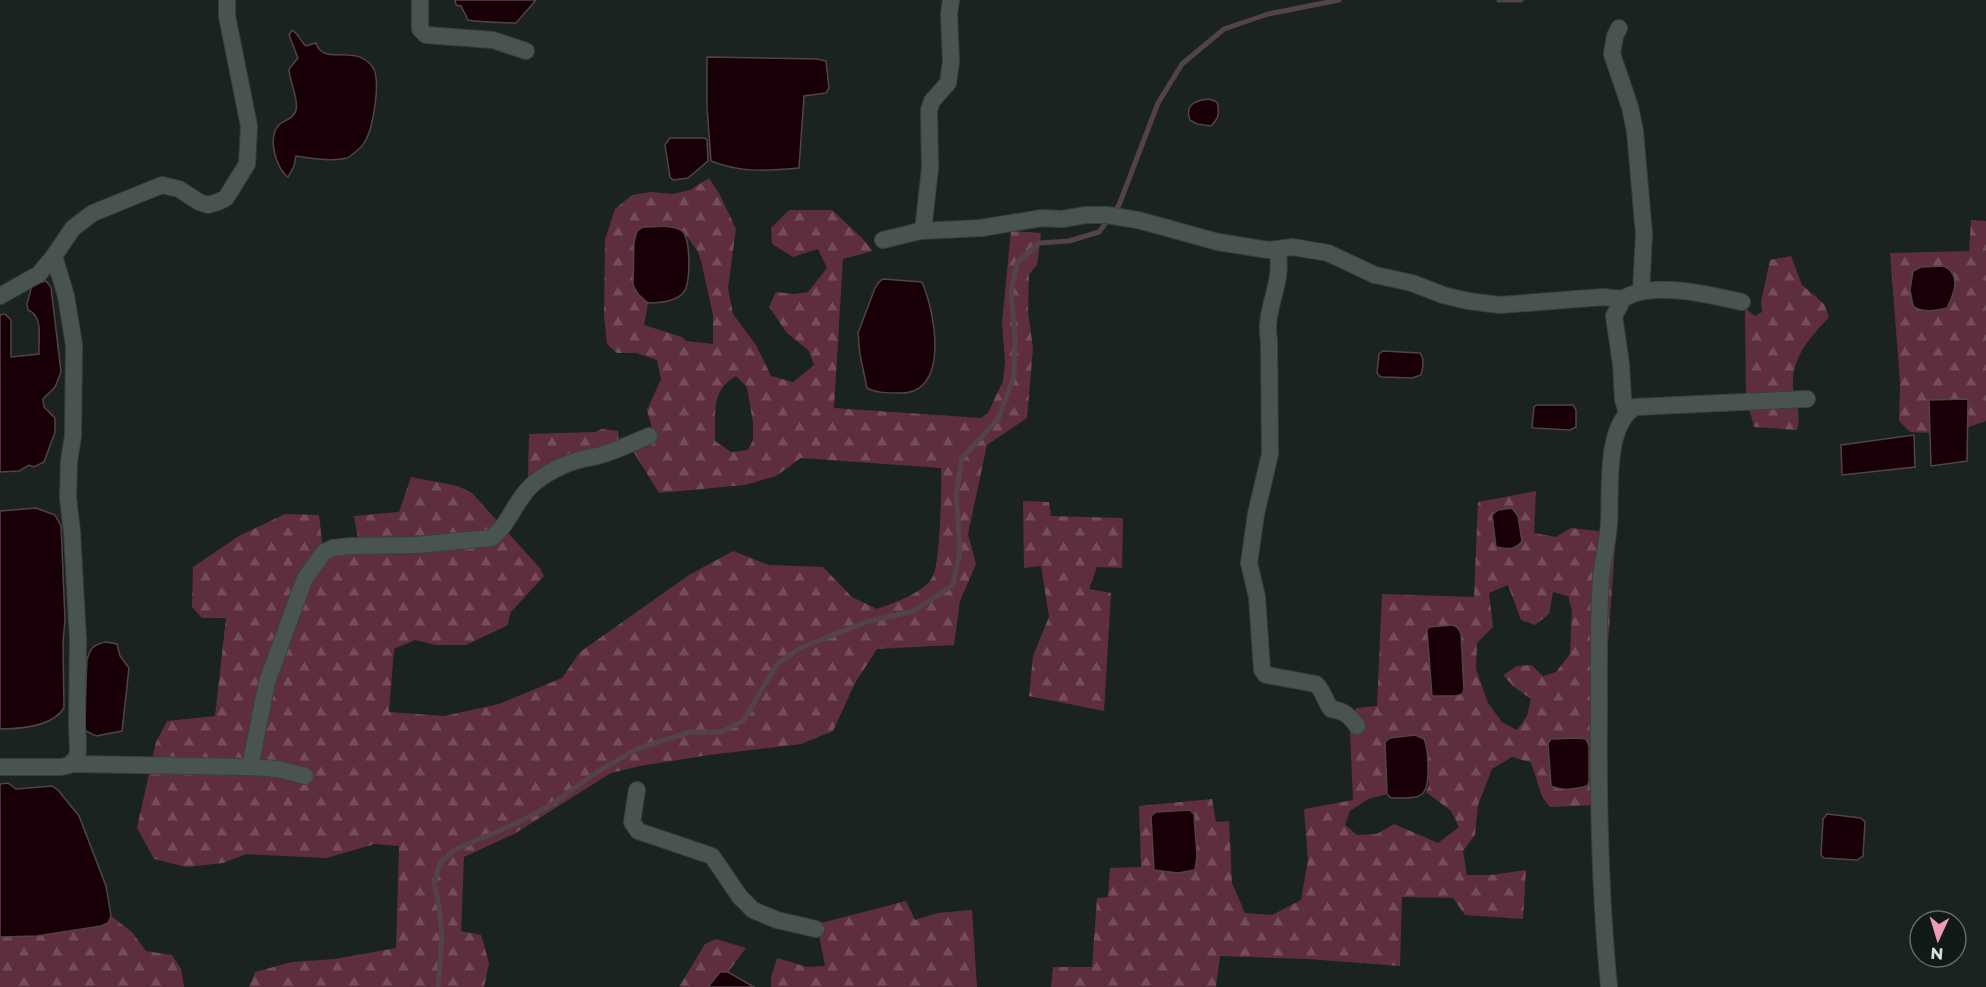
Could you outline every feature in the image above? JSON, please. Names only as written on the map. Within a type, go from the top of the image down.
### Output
[{"type":"street","points":[[0,296],[39,274],[73,228],[93,213],[162,185],[179,189],[208,205],[226,198],[247,164],[249,126],[227,16],[227,0]]},
{"type":"street","points":[[420,0],[420,29],[426,35],[493,40],[526,51]]},
{"type":"street","points":[[923,231],[930,168],[929,110],[932,101],[948,83],[951,62],[949,14],[951,0]]},
{"type":"street","points":[[1619,28],[1612,54],[1630,107],[1635,131],[1644,234],[1641,292]]},
{"type":"street","points":[[883,240],[923,231],[981,228],[1042,218],[1062,219],[1086,215],[1107,215],[1138,220],[1218,242],[1268,250],[1293,248],[1328,253],[1375,275],[1412,283],[1443,296],[1468,301],[1500,305],[1603,297],[1623,299],[1641,292],[1660,290],[1742,302]]},
{"type":"street","points":[[1277,249],[1280,277],[1267,328],[1270,454],[1256,514],[1249,564],[1257,597],[1262,670],[1266,675],[1316,684],[1321,688],[1331,709],[1350,715],[1357,726]]},
{"type":"street","points":[[0,767],[62,767],[77,758],[78,640],[68,498],[69,461],[73,436],[74,345],[66,296],[54,256]]},
{"type":"street","points":[[1623,299],[1614,316],[1623,399],[1627,412]]},
{"type":"street","points":[[1609,987],[1598,800],[1601,576],[1609,525],[1611,462],[1614,443],[1627,412],[1635,407],[1807,399]]},
{"type":"street","points":[[250,767],[267,682],[305,578],[324,552],[340,547],[491,538],[500,531],[516,503],[531,486],[549,474],[572,462],[600,456],[649,436]]},
{"type":"street","points":[[72,762],[76,764],[250,767],[278,769],[305,776]]},
{"type":"street","points":[[637,790],[632,822],[638,831],[712,856],[740,897],[753,910],[777,920],[816,929]]},
{"type":"green space","points":[[709,178],[736,229],[728,288],[733,314],[756,345],[771,376],[793,382],[814,365],[809,351],[787,333],[769,307],[776,292],[794,294],[808,292],[827,268],[818,249],[793,257],[772,244],[771,228],[789,210],[832,210],[873,251],[843,259],[834,408],[981,418],[988,413],[1003,381],[1005,362],[1002,322],[1011,231],[1041,233],[1037,265],[1029,274],[1028,312],[1033,348],[1027,418],[987,445],[968,534],[976,564],[960,601],[954,645],[877,649],[855,683],[833,731],[801,744],[709,755],[611,773],[514,834],[464,857],[461,931],[481,935],[489,963],[484,987],[249,987],[255,972],[292,962],[335,959],[396,948],[399,846],[375,844],[326,858],[246,854],[223,863],[186,867],[154,859],[137,828],[156,742],[167,721],[215,716],[226,618],[202,618],[192,607],[193,567],[239,536],[285,514],[319,515],[322,542],[332,557],[360,550],[354,516],[399,512],[411,477],[458,486],[472,493],[540,568],[544,576],[510,613],[508,625],[466,645],[436,645],[415,640],[394,649],[389,712],[444,716],[499,704],[562,678],[580,652],[689,575],[733,551],[769,565],[823,567],[852,597],[877,609],[916,592],[933,576],[939,541],[941,468],[801,458],[776,476],[745,485],[659,493],[633,451],[649,446],[654,436],[647,410],[661,379],[657,360],[636,353],[617,353],[607,344],[604,315],[605,240],[615,209],[632,195],[651,192],[673,194],[690,190]],"holes":[[[682,230],[697,250],[701,261],[713,315],[713,344],[686,341],[682,337],[644,325],[648,303],[644,300]],[[736,376],[747,387],[753,423],[753,440],[748,450],[731,452],[715,441],[715,413],[718,396],[728,382]]]},
{"type":"green space","points":[[1971,220],[1986,221],[1986,421],[1968,427],[1968,399],[1930,400],[1930,433],[1910,432],[1899,421],[1900,382],[1890,253],[1969,251]]},
{"type":"green space","points":[[1791,256],[1802,285],[1824,304],[1829,317],[1803,349],[1795,367],[1793,388],[1798,412],[1797,430],[1754,427],[1746,397],[1745,308],[1755,316],[1762,312],[1761,301],[1770,260]]},
{"type":"green space","points":[[602,429],[618,431],[619,443],[528,479],[529,434],[595,432]]},
{"type":"green space","points":[[1536,491],[1534,533],[1556,537],[1571,528],[1616,533],[1608,644],[1606,733],[1594,805],[1550,807],[1540,792],[1530,762],[1512,757],[1492,769],[1478,805],[1475,835],[1463,851],[1467,875],[1491,875],[1526,870],[1523,919],[1465,915],[1453,898],[1402,897],[1400,966],[1308,959],[1220,956],[1216,987],[1051,987],[1053,967],[1092,967],[1097,898],[1108,897],[1110,868],[1141,867],[1139,806],[1212,799],[1216,822],[1229,821],[1232,883],[1245,913],[1272,915],[1301,900],[1308,860],[1304,809],[1353,800],[1350,732],[1356,708],[1377,706],[1382,594],[1474,597],[1478,502]],"holes":[[[1508,585],[1521,620],[1535,625],[1549,614],[1553,592],[1568,596],[1572,610],[1570,654],[1556,672],[1543,676],[1531,665],[1517,666],[1503,675],[1513,686],[1531,699],[1527,716],[1517,730],[1502,722],[1488,703],[1476,669],[1477,643],[1493,627],[1489,593]],[[1416,735],[1424,739],[1429,785],[1426,792],[1451,811],[1459,827],[1438,843],[1394,824],[1377,834],[1357,835],[1345,825],[1350,811],[1368,799],[1387,794],[1390,738]]]},
{"type":"green space","points":[[1023,501],[1049,502],[1051,516],[1123,518],[1122,568],[1097,567],[1089,589],[1111,593],[1104,711],[1029,696],[1033,656],[1049,617],[1041,566],[1024,568]]},
{"type":"green space","points":[[906,901],[915,920],[937,913],[972,910],[977,987],[771,987],[771,977],[777,958],[807,967],[825,966],[817,924]]},
{"type":"green space","points":[[111,916],[132,932],[146,951],[172,955],[181,969],[184,987],[0,987],[0,937],[37,936],[101,926],[108,923]]},
{"type":"green space","points":[[716,939],[746,948],[728,972],[720,972],[708,987],[679,987],[705,944]]},
{"type":"shaded area","points":[[455,0],[536,0],[516,23],[468,20],[461,6],[456,5]]},
{"type":"shaded area","points":[[292,30],[306,46],[316,43],[325,53],[352,55],[366,60],[375,72],[376,92],[370,127],[359,149],[347,158],[334,160],[296,156],[288,177],[280,167],[273,145],[275,130],[293,115],[297,105],[289,69],[298,58],[289,35]]},
{"type":"shaded area","points":[[707,57],[826,61],[829,88],[826,93],[804,96],[799,168],[754,170],[733,168],[711,161],[707,107]]},
{"type":"shaded area","points":[[1209,99],[1217,102],[1218,106],[1219,112],[1214,123],[1211,126],[1197,124],[1190,120],[1189,111],[1192,104]]},
{"type":"shaded area","points":[[670,138],[704,138],[707,140],[708,161],[688,178],[673,180],[670,177],[665,145]]},
{"type":"shaded area","points":[[643,227],[672,227],[681,230],[684,234],[689,260],[688,279],[684,292],[677,298],[648,303],[638,294],[633,285],[634,242],[637,231]]},
{"type":"shaded area","points":[[1944,266],[1950,270],[1955,280],[1954,291],[1947,308],[1934,311],[1913,306],[1910,290],[1913,271],[1921,267]]},
{"type":"shaded area","points":[[883,279],[922,282],[927,295],[934,331],[933,367],[926,381],[915,390],[891,393],[867,388],[858,333],[875,288]]},
{"type":"shaded area","points":[[46,281],[51,287],[61,372],[55,387],[43,399],[44,407],[55,418],[55,432],[44,462],[34,467],[29,465],[19,471],[0,472],[0,315],[5,314],[11,320],[11,357],[39,354],[38,323],[33,313],[28,310],[27,304],[32,285]]},
{"type":"shaded area","points":[[1383,351],[1420,353],[1423,361],[1421,375],[1412,378],[1381,377],[1377,373],[1379,354]]},
{"type":"shaded area","points":[[1968,399],[1967,461],[1931,466],[1929,400]]},
{"type":"shaded area","points":[[1537,405],[1573,405],[1576,410],[1576,427],[1570,430],[1532,427],[1534,407]]},
{"type":"shaded area","points":[[1914,435],[1915,467],[1842,475],[1841,445]]},
{"type":"shaded area","points":[[36,508],[55,515],[61,526],[65,619],[64,708],[52,719],[35,726],[0,729],[0,511]]},
{"type":"shaded area","points":[[1512,508],[1518,516],[1522,541],[1514,548],[1496,547],[1492,515],[1498,510]]},
{"type":"shaded area","points":[[1453,625],[1461,634],[1464,690],[1462,694],[1456,696],[1432,696],[1427,630],[1429,627]]},
{"type":"shaded area","points":[[106,642],[117,644],[120,656],[129,668],[122,731],[96,736],[84,730],[87,660],[93,647]]},
{"type":"shaded area","points":[[1415,735],[1424,739],[1428,753],[1427,786],[1421,795],[1416,797],[1391,798],[1387,794],[1385,742],[1390,738]]},
{"type":"shaded area","points":[[1551,739],[1586,739],[1589,746],[1587,786],[1559,789],[1551,786],[1548,743]]},
{"type":"shaded area","points":[[8,783],[16,789],[52,786],[79,816],[106,886],[111,916],[108,923],[37,936],[0,937],[0,784]]},
{"type":"shaded area","points":[[1190,810],[1194,814],[1197,856],[1195,870],[1178,873],[1154,870],[1151,816],[1156,812]]},
{"type":"shaded area","points":[[1827,814],[1861,818],[1865,822],[1863,856],[1857,860],[1824,858],[1821,855],[1823,819]]},
{"type":"shaded area","points":[[720,972],[728,972],[754,987],[708,987]]},
{"type":"waterway","points":[[438,987],[442,937],[434,883],[440,863],[454,850],[515,824],[551,805],[597,772],[637,749],[690,732],[721,732],[743,721],[777,664],[800,648],[866,622],[914,611],[953,585],[960,551],[956,493],[962,458],[998,419],[1014,376],[1015,336],[1011,292],[1017,263],[1039,243],[1069,241],[1099,232],[1119,205],[1158,103],[1182,64],[1224,29],[1268,14],[1339,0]]},
{"type":"waterway","points":[[1499,0],[1521,0]]}]
